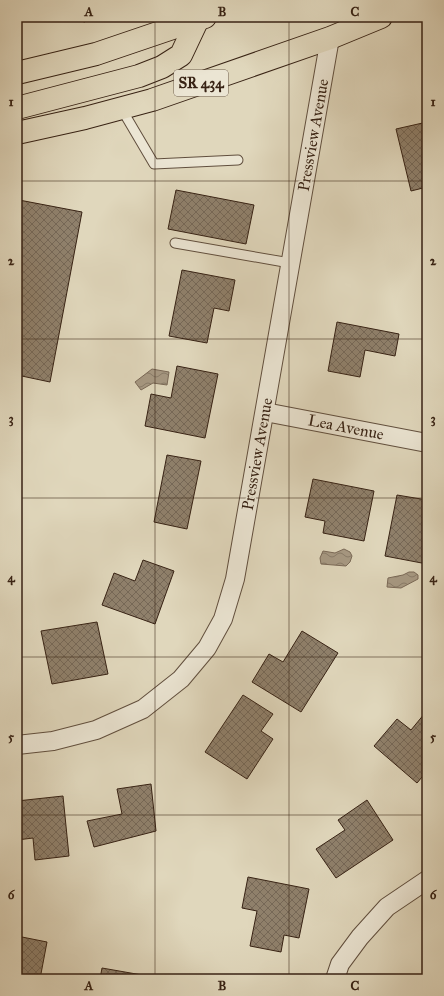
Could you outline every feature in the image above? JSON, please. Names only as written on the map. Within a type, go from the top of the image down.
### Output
[{"type":"main road","points":[[330,38],[337,17]]},
{"type":"main road","name":"SR 434","points":[[17,134],[121,108],[179,90],[330,38],[381,17]]},
{"type":"main road","points":[[17,73],[96,54],[200,18]]},
{"type":"main road","points":[[17,108],[139,76],[162,67],[181,55],[200,18]]},
{"type":"street","name":"Pressview Avenue","points":[[17,745],[52,741],[96,730],[142,709],[181,679],[207,648],[223,619],[234,579],[265,412],[330,38]]},
{"type":"street","name":"Lea Avenue","points":[[265,412],[427,442]]},
{"type":"street","points":[[335,979],[340,964],[360,937],[387,906],[427,880]]},
{"type":"lane","points":[[121,108],[154,164],[238,160]]},
{"type":"lane","points":[[175,242],[290,263]]},
{"type":"water","points":[[152,369],[169,372],[167,385],[153,383],[141,390],[135,382]]},
{"type":"water","points":[[344,549],[350,552],[352,556],[350,562],[346,566],[321,564],[320,558],[323,551],[335,553]]},
{"type":"water","points":[[409,572],[414,572],[418,575],[418,579],[401,588],[387,587],[388,578],[403,575]]},
{"type":"building","points":[[61,17],[86,17],[85,22]]},
{"type":"building","points":[[427,122],[427,187],[411,191],[396,129]]},
{"type":"building","points":[[176,190],[254,205],[246,244],[168,229]]},
{"type":"building","points":[[19,200],[82,212],[50,382],[17,375],[17,213]]},
{"type":"building","points":[[182,270],[235,280],[229,311],[214,308],[207,343],[169,336]]},
{"type":"building","points":[[337,322],[399,334],[395,356],[365,350],[360,377],[328,371]]},
{"type":"building","points":[[177,366],[218,374],[205,438],[145,426],[151,394],[171,398]]},
{"type":"building","points":[[167,455],[201,461],[187,529],[154,522]]},
{"type":"building","points":[[313,479],[374,491],[364,541],[323,533],[325,521],[305,517]]},
{"type":"building","points":[[397,495],[427,500],[425,515],[427,515],[427,564],[385,556]]},
{"type":"building","points":[[143,560],[174,571],[155,624],[102,605],[114,573],[135,581]]},
{"type":"building","points":[[97,622],[108,674],[52,684],[41,631]]},
{"type":"building","points":[[302,631],[338,653],[301,712],[252,682],[269,654],[283,662]]},
{"type":"building","points":[[243,695],[273,714],[261,731],[273,739],[247,779],[205,752]]},
{"type":"building","points":[[425,713],[427,714],[427,771],[417,783],[374,746],[397,719],[411,730]]},
{"type":"building","points":[[151,784],[156,831],[94,847],[87,821],[122,814],[117,789]]},
{"type":"building","points":[[63,796],[69,856],[35,860],[33,838],[17,840],[17,801]]},
{"type":"building","points":[[367,800],[393,840],[336,878],[316,849],[345,830],[338,820]]},
{"type":"building","points":[[248,877],[309,889],[299,938],[284,935],[281,952],[250,946],[257,911],[242,908]]},
{"type":"building","points":[[17,936],[47,942],[40,979],[17,979]]},
{"type":"building","points":[[102,968],[142,975],[142,979],[100,979]]}]
